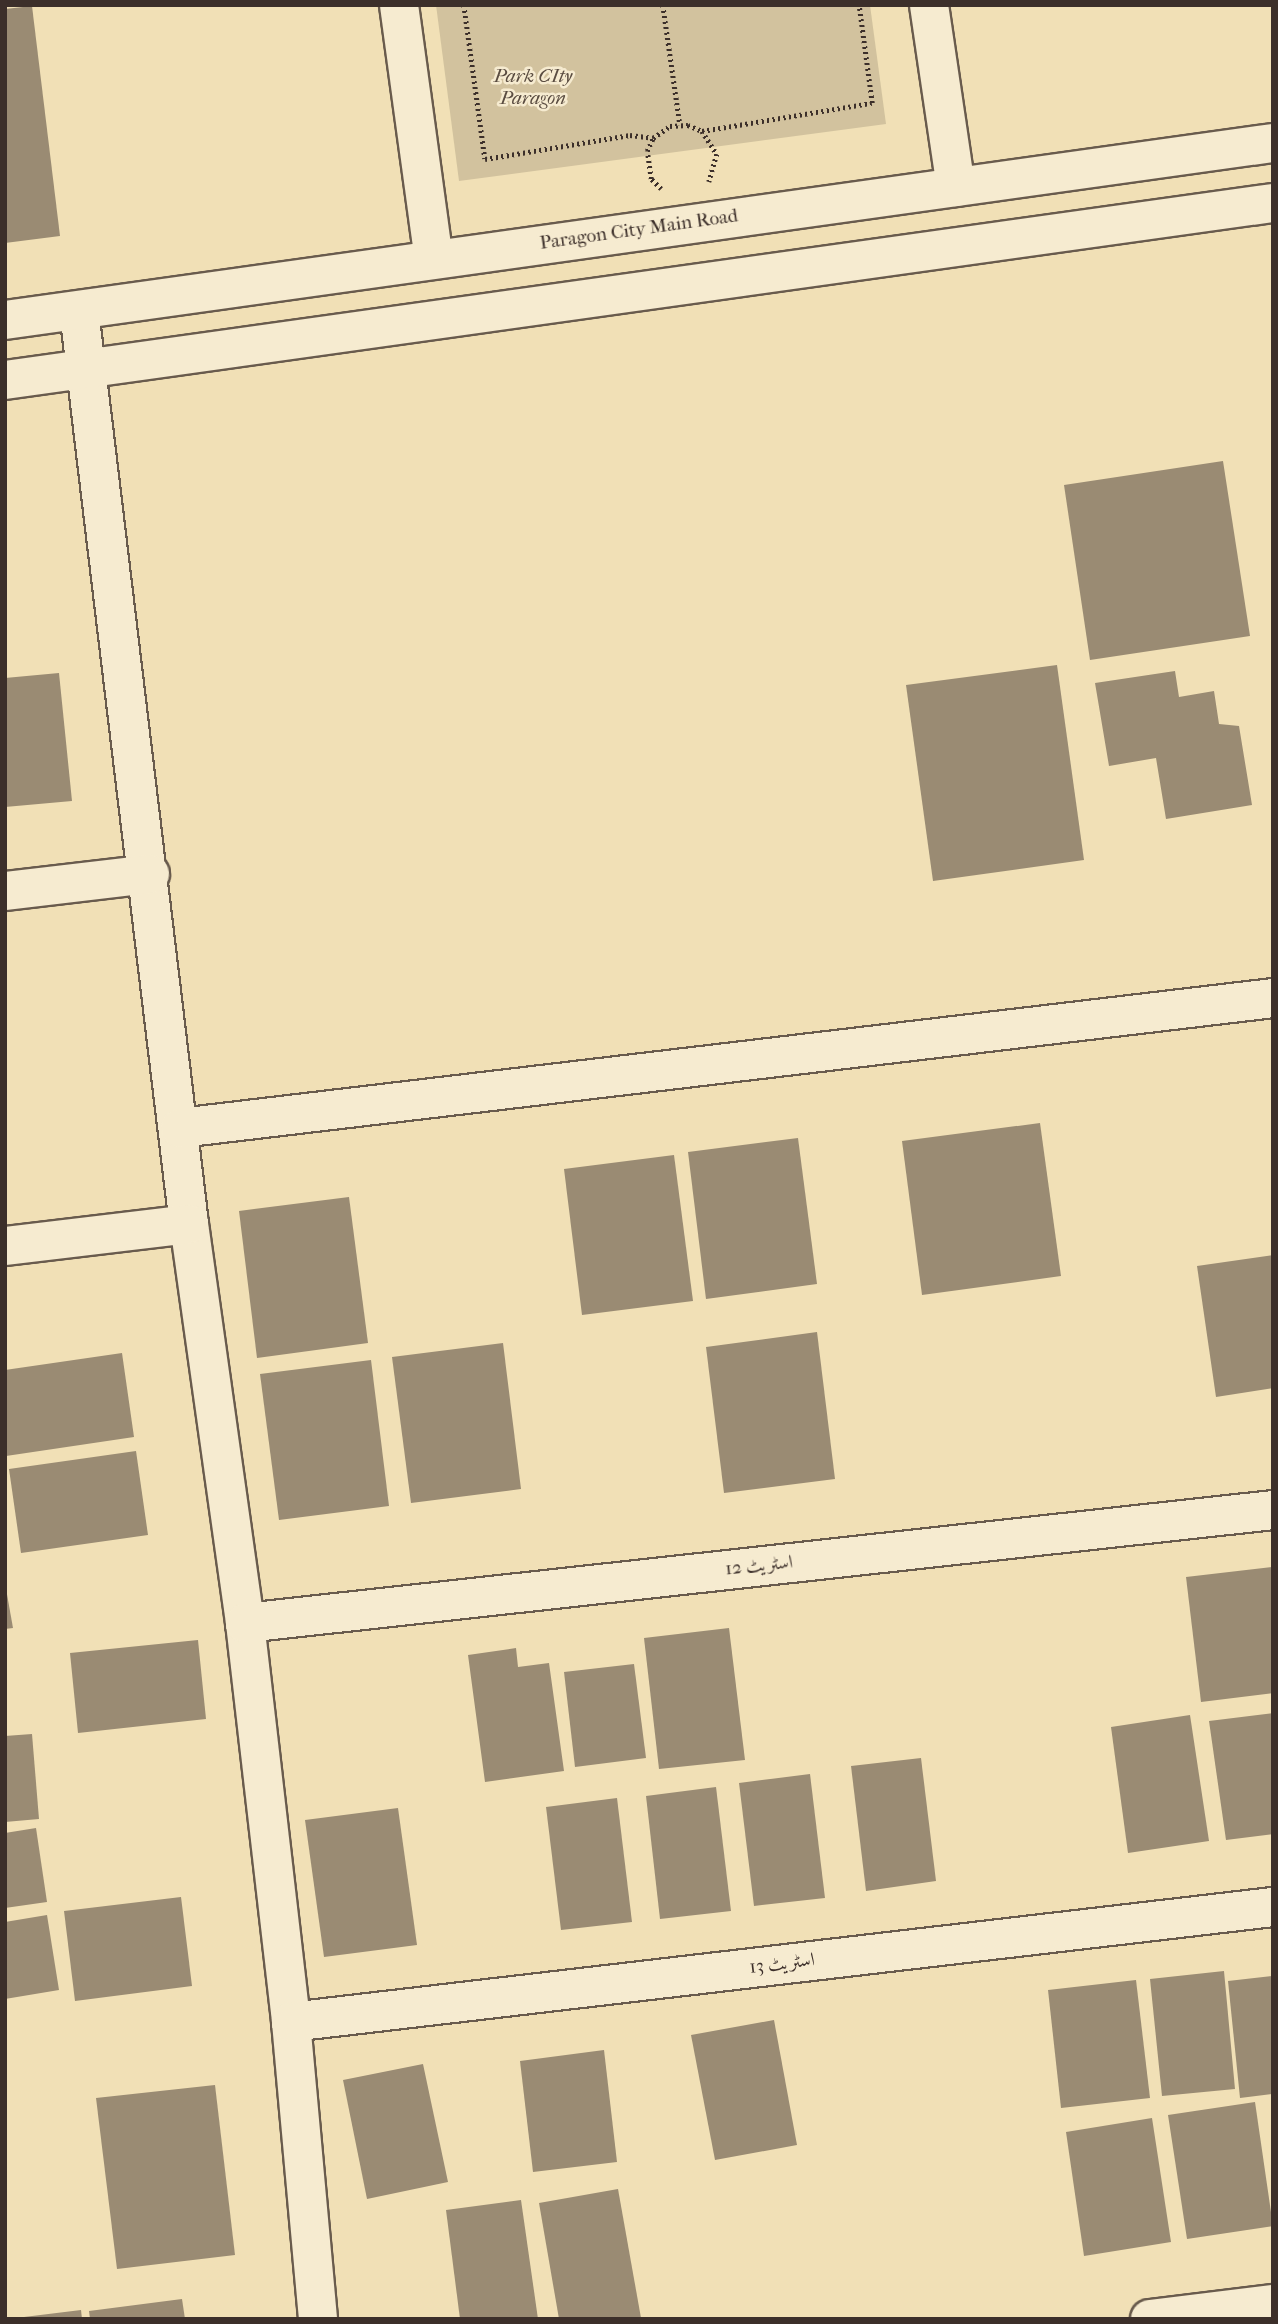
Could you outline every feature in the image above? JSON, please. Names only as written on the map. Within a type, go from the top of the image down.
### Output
[{"type":"street","points":[[398,5],[435,259]]},
{"type":"street","points":[[929,5],[956,187]]},
{"type":"street","name":"Paragon City Main Road","points":[[5,320],[1273,143]]},
{"type":"street","points":[[5,380],[1273,203]]},
{"type":"street","points":[[79,311],[150,874],[189,1224],[246,1623],[291,2022],[318,2319]]},
{"type":"street","points":[[5,891],[150,874]]},
{"type":"street","points":[[180,1128],[1273,998]]},
{"type":"street","points":[[5,1246],[189,1224]]},
{"type":"street","name":"اسٹریٹ 12","points":[[246,1623],[1273,1510]]},
{"type":"street","name":"اسٹریٹ 13","points":[[291,2022],[1273,1907]]},
{"type":"street","points":[[1150,2319],[1273,2304]]},
{"type":"path","points":[[464,5],[485,159],[630,135],[653,138],[680,125],[702,131],[872,103],[859,5]]},
{"type":"path","points":[[663,5],[680,125]]},
{"type":"path","points":[[701,191],[717,168],[712,141],[702,131]]},
{"type":"path","points":[[653,138],[646,165],[651,179],[667,192]]},
{"type":"green space","name":"Park CIty Paragon","points":[[436,5],[870,5],[886,124],[459,181]]},
{"type":"building","points":[[32,6],[60,236],[5,243],[5,9]]},
{"type":"building","points":[[1223,461],[1250,636],[1090,660],[1064,485]]},
{"type":"building","points":[[1057,665],[1084,860],[933,881],[906,685]]},
{"type":"building","points":[[1175,671],[1179,697],[1214,691],[1219,724],[1239,726],[1252,805],[1166,819],[1156,758],[1109,766],[1095,683]]},
{"type":"building","points":[[59,673],[72,801],[5,807],[5,678]]},
{"type":"building","points":[[1040,1123],[1061,1276],[922,1295],[902,1141]]},
{"type":"building","points":[[798,1138],[817,1284],[706,1299],[688,1152]]},
{"type":"building","points":[[674,1155],[693,1301],[582,1315],[564,1169]]},
{"type":"building","points":[[349,1197],[368,1343],[257,1358],[239,1211]]},
{"type":"building","points":[[1273,1255],[1273,1388],[1216,1397],[1197,1266]]},
{"type":"building","points":[[817,1332],[835,1479],[724,1493],[706,1347]]},
{"type":"building","points":[[503,1343],[521,1489],[411,1503],[392,1357]]},
{"type":"building","points":[[122,1353],[134,1437],[6,1456],[5,1370]]},
{"type":"building","points":[[371,1360],[389,1506],[279,1520],[260,1374]]},
{"type":"building","points":[[136,1451],[148,1535],[21,1553],[9,1469]]},
{"type":"building","points":[[1273,1567],[1273,1693],[1201,1702],[1186,1577]]},
{"type":"building","points":[[5,1583],[13,1628],[5,1629]]},
{"type":"building","points":[[729,1628],[745,1760],[659,1769],[644,1638]]},
{"type":"building","points":[[198,1640],[206,1719],[78,1733],[70,1653]]},
{"type":"building","points":[[516,1648],[518,1667],[549,1663],[564,1771],[485,1782],[468,1655]]},
{"type":"building","points":[[634,1664],[646,1758],[575,1767],[564,1672]]},
{"type":"building","points":[[1273,1713],[1273,1834],[1226,1840],[1209,1721]]},
{"type":"building","points":[[1190,1715],[1209,1841],[1128,1853],[1111,1727]]},
{"type":"building","points":[[32,1734],[39,1819],[5,1822],[5,1736]]},
{"type":"building","points":[[921,1758],[936,1881],[866,1891],[851,1766]]},
{"type":"building","points":[[810,1774],[825,1898],[754,1906],[739,1783]]},
{"type":"building","points":[[716,1787],[731,1911],[660,1919],[646,1796]]},
{"type":"building","points":[[617,1798],[632,1922],[561,1930],[546,1807]]},
{"type":"building","points":[[398,1808],[417,1945],[324,1957],[305,1820]]},
{"type":"building","points":[[36,1828],[47,1902],[5,1908],[5,1833]]},
{"type":"building","points":[[181,1897],[192,1986],[75,2001],[64,1911]]},
{"type":"building","points":[[47,1915],[59,1990],[5,1999],[5,1922]]},
{"type":"building","points":[[1224,1971],[1235,2089],[1162,2096],[1150,1979]]},
{"type":"building","points":[[1273,1976],[1273,2094],[1240,2098],[1228,1981]]},
{"type":"building","points":[[1136,1980],[1150,2098],[1061,2108],[1048,1990]]},
{"type":"building","points":[[774,2020],[797,2145],[715,2160],[691,2035]]},
{"type":"building","points":[[604,2050],[617,2162],[533,2172],[520,2061]]},
{"type":"building","points":[[423,2064],[448,2182],[367,2199],[343,2080]]},
{"type":"building","points":[[215,2085],[235,2255],[117,2269],[96,2098]]},
{"type":"building","points":[[1255,2102],[1273,2226],[1187,2239],[1168,2115]]},
{"type":"building","points":[[1152,2118],[1171,2242],[1084,2256],[1066,2132]]},
{"type":"building","points":[[618,2189],[641,2318],[559,2319],[539,2203]]},
{"type":"building","points":[[521,2200],[538,2319],[460,2319],[446,2210]]},
{"type":"building","points":[[182,2299],[185,2319],[90,2319],[89,2311]]},
{"type":"building","points":[[81,2310],[82,2319],[24,2317]]}]
